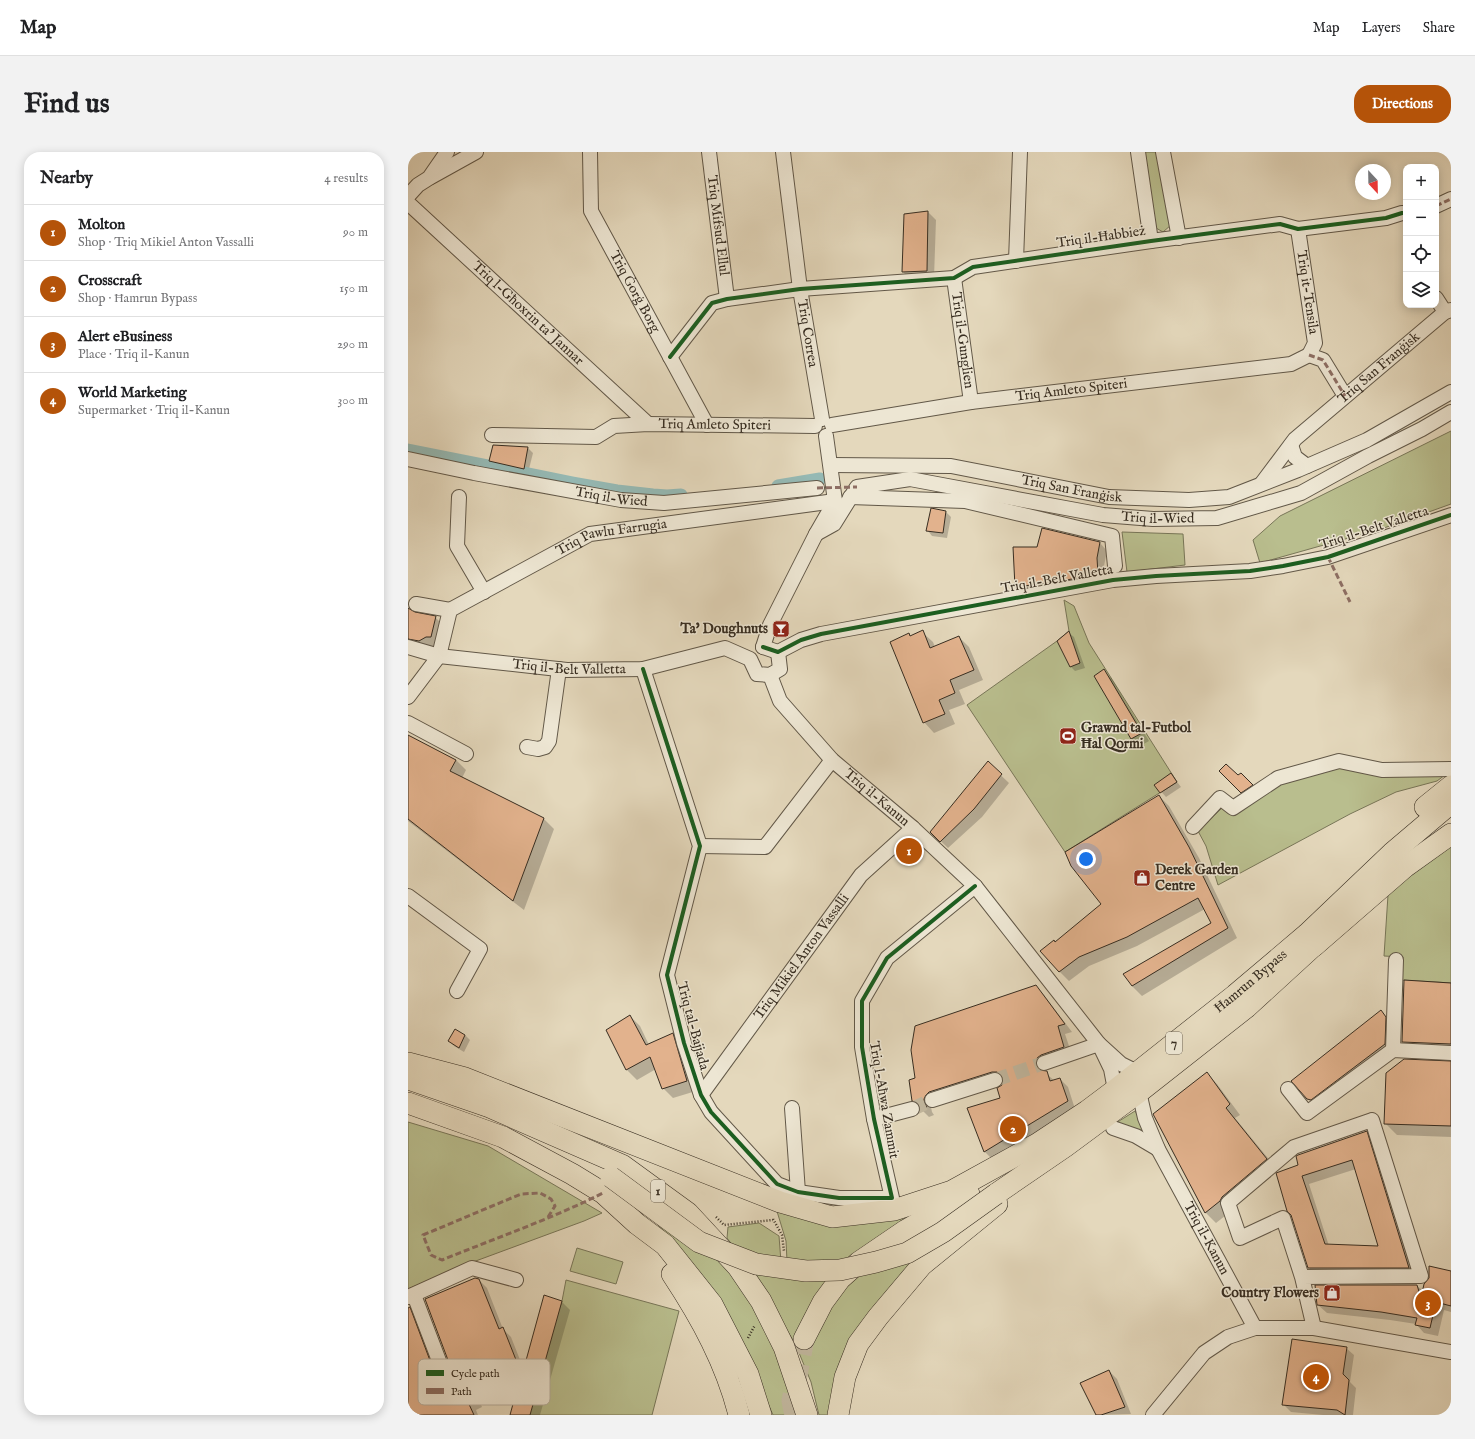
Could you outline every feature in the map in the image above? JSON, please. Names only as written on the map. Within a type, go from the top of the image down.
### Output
[{"type":"highway","points":[[1310,940],[1383,844],[1437,796],[1451,786]]},
{"type":"highway","name":"Ħamrun Bypass","points":[[1066,1146],[1235,994],[1310,940],[1392,853],[1449,808]]},
{"type":"highway","points":[[1310,940],[1405,867],[1451,834]]},
{"type":"highway","points":[[408,1063],[465,1078],[780,1202],[832,1217],[894,1210],[952,1191],[1037,1144]]},
{"type":"highway","name":"1","points":[[408,1079],[487,1106],[622,1165],[688,1213],[738,1267],[761,1301],[784,1347],[807,1415]]},
{"type":"highway","name":"Ħamrun Bypass","points":[[1037,1144],[1087,1111],[1115,1090],[1138,1082]]},
{"type":"highway","points":[[408,1094],[426,1096],[514,1125],[547,1140],[611,1177],[699,1242],[756,1264],[806,1272],[840,1270],[907,1253],[943,1232],[1066,1146]]},
{"type":"highway","points":[[408,1103],[503,1137],[572,1174],[603,1193],[637,1224],[665,1245],[712,1304],[748,1374],[761,1415]]},
{"type":"highway","points":[[892,1198],[956,1181],[1036,1135],[1087,1111]]},
{"type":"highway","points":[[804,1339],[823,1302],[840,1279],[859,1262],[906,1230],[996,1179],[1037,1144]]},
{"type":"highway","points":[[838,1415],[845,1377],[858,1344],[878,1317],[922,1265],[1066,1146]]},
{"type":"highway","points":[[637,1224],[694,1307],[720,1358],[732,1389],[739,1415]]},
{"type":"street","points":[[429,178],[447,152]]},
{"type":"street","points":[[409,196],[429,178],[476,152]]},
{"type":"street","name":"Triq Ġorġ Borg","points":[[590,152],[591,212],[707,424]]},
{"type":"street","name":"Triq Mifsud Ellul","points":[[709,152],[727,299]]},
{"type":"street","name":"Triq Correa","points":[[783,152],[800,289],[831,465],[835,501]]},
{"type":"street","points":[[1016,261],[1022,152]]},
{"type":"street","points":[[1138,152],[1151,241]]},
{"type":"street","points":[[1163,152],[1178,238]]},
{"type":"street","name":"Triq l-Għoxrin ta' Jannar","points":[[409,196],[648,424]]},
{"type":"street","points":[[1439,205],[1451,199]]},
{"type":"street","name":"Triq il-Ħabbież","points":[[670,357],[712,303],[727,299],[800,289],[954,278],[973,267],[1151,241],[1280,224],[1298,229],[1386,218],[1403,213]]},
{"type":"street","name":"Triq it-Tensila","points":[[1298,229],[1315,342],[1309,355]]},
{"type":"street","name":"Triq il-Gunglien","points":[[954,278],[971,402]]},
{"type":"street","points":[[1439,301],[1448,310]]},
{"type":"street","name":"Triq San Franġisk","points":[[831,465],[951,466],[1109,497],[1189,500],[1229,497],[1262,483],[1295,439],[1448,310]]},
{"type":"street","points":[[1309,355],[1323,360],[1345,396]]},
{"type":"street","name":"Triq Amleto Spiteri","points":[[492,435],[596,437],[614,426],[648,424],[824,426],[971,402],[1291,364],[1309,355]]},
{"type":"street","points":[[1262,483],[1303,468],[1367,440],[1451,392]]},
{"type":"street","name":"Triq il-Wied","points":[[816,534],[834,524],[857,487],[910,479],[1104,515],[1153,519],[1217,518],[1301,493],[1451,412]]},
{"type":"street","points":[[1291,445],[1295,457],[1303,468],[1301,493]]},
{"type":"street","name":"Triq il-Wied","points":[[408,458],[474,473],[621,500],[664,503],[817,488]]},
{"type":"street","points":[[459,497],[457,546],[484,592]]},
{"type":"street","name":"Triq il-Wied","points":[[850,497],[965,500],[1112,536],[1115,566]]},
{"type":"street","points":[[763,647],[778,652],[780,669],[770,675],[757,674],[750,658],[763,647],[770,625],[816,534],[835,501]]},
{"type":"street","name":"Triq Pawlu Farrugia","points":[[450,610],[590,534],[835,501]]},
{"type":"street","name":"Triq il-Belt Valletta","points":[[778,652],[801,640],[821,634],[1113,580],[1250,571],[1328,557],[1451,515]]},
{"type":"street","points":[[408,697],[439,656],[450,610],[416,604]]},
{"type":"street","name":"Triq il-Belt Valletta","points":[[408,647],[439,656],[559,670],[643,669],[725,648],[750,658]]},
{"type":"street","points":[[643,669],[700,846],[765,847],[832,760]]},
{"type":"street","points":[[527,747],[538,749],[545,747],[549,741],[559,670]]},
{"type":"street","name":"Triq il-Kanun","points":[[770,675],[780,701],[832,760],[913,828],[975,886],[1099,1044],[1138,1082],[1145,1118],[1158,1149],[1255,1328]]},
{"type":"street","points":[[408,723],[466,754]]},
{"type":"street","points":[[1193,827],[1220,798],[1233,808],[1278,778],[1339,761],[1382,770],[1451,769]]},
{"type":"street","name":"Triq Mikiel Anton Vassalli","points":[[700,1095],[861,875],[913,828]]},
{"type":"street","name":"Triq tal-Bajjada","points":[[700,846],[667,975],[684,1043],[700,1095],[711,1112],[777,1184],[798,1192],[839,1198],[892,1198]]},
{"type":"street","name":"Triq l-Aħwa Zammit","points":[[892,1198],[874,1119],[862,1047],[862,1000],[887,958],[975,886]]},
{"type":"street","points":[[408,896],[480,949],[457,991]]},
{"type":"street","points":[[1393,1050],[1396,960]]},
{"type":"street","points":[[1044,1063],[1099,1044]]},
{"type":"street","name":"Triq il-Kanun","points":[[1099,1044],[1111,1069],[1115,1090]]},
{"type":"street","points":[[1288,1089],[1307,1113],[1393,1050],[1451,1053]]},
{"type":"street","points":[[932,1100],[995,1080]]},
{"type":"street","points":[[792,1108],[798,1192]]},
{"type":"street","points":[[874,1119],[912,1109]]},
{"type":"street","points":[[1302,1277],[1421,1276],[1372,1120],[1294,1147],[1228,1203],[1240,1238],[1283,1218],[1302,1277],[1314,1328]]},
{"type":"street","points":[[1113,1128],[1136,1136],[1158,1149]]},
{"type":"street","points":[[437,1359],[411,1296],[472,1268],[516,1280]]},
{"type":"street","points":[[1153,1415],[1204,1353],[1228,1337],[1255,1328],[1314,1328],[1451,1352]]},
{"type":"path","points":[[724,1225],[773,1220]]},
{"type":"path","points":[[745,1341],[757,1322]]},
{"type":"green space","points":[[1145,152],[1158,152],[1171,225],[1163,232],[1156,228]]},
{"type":"green space","points":[[1451,431],[1451,504],[1384,528],[1260,563],[1253,540],[1280,516]]},
{"type":"green space","points":[[1122,532],[1183,534],[1185,565],[1127,572]]},
{"type":"green space","name":"Grawnd tal-Futbol Ħal Qormi","points":[[1064,600],[1074,606],[1089,643],[1177,782],[1065,852],[967,705],[1069,631]]},
{"type":"green space","points":[[1333,766],[1445,775],[1437,781],[1396,792],[1350,814],[1218,885],[1206,846],[1198,831],[1223,807],[1272,786]]},
{"type":"green space","points":[[1451,838],[1451,983],[1401,980],[1403,957],[1384,956],[1388,895]]},
{"type":"green space","points":[[1135,1111],[1148,1134],[1116,1123]]},
{"type":"green space","points":[[408,1122],[488,1146],[602,1213],[473,1262],[408,1289]]},
{"type":"green space","points":[[934,1207],[842,1264],[787,1261],[786,1241],[776,1208]]},
{"type":"green space","points":[[656,1223],[724,1263],[754,1303],[778,1349],[800,1415],[773,1415],[743,1346],[671,1239]]},
{"type":"green space","points":[[759,1223],[779,1236],[781,1262],[736,1250],[727,1238],[728,1227]]},
{"type":"green space","points":[[577,1248],[623,1262],[616,1284],[570,1271]]},
{"type":"green space","points":[[917,1257],[897,1285],[834,1415],[819,1415],[811,1382],[795,1343],[749,1272]]},
{"type":"green space","points":[[566,1280],[679,1311],[652,1415],[523,1415],[526,1405],[550,1405],[550,1359],[542,1359],[562,1301]]},
{"type":"building","points":[[928,211],[927,271],[902,272],[904,214]]},
{"type":"building","points":[[493,445],[528,447],[524,469],[489,461]]},
{"type":"building","points":[[931,508],[946,511],[943,533],[926,531]]},
{"type":"building","points":[[1042,528],[1100,542],[1097,558],[1098,574],[1056,582],[1015,587],[1013,547],[1037,547]]},
{"type":"building","points":[[408,608],[415,612],[436,616],[431,637],[426,637],[419,641],[408,639]]},
{"type":"building","points":[[923,630],[930,648],[959,636],[974,670],[950,680],[955,693],[939,700],[945,714],[923,723],[890,642],[909,633],[910,636]]},
{"type":"building","points":[[1069,631],[1080,663],[1070,667],[1057,641]]},
{"type":"building","points":[[1104,669],[1142,733],[1131,739],[1094,676]]},
{"type":"building","points":[[408,735],[456,760],[450,771],[544,818],[513,901],[408,819]]},
{"type":"building","points":[[988,761],[1002,774],[974,809],[940,842],[930,832]]},
{"type":"building","points":[[1226,764],[1238,775],[1241,773],[1253,785],[1241,793],[1219,771]]},
{"type":"building","points":[[1171,773],[1177,782],[1160,793],[1154,785]]},
{"type":"building","name":"Derek Garden Centre","points":[[1159,795],[1189,847],[1228,928],[1132,986],[1123,974],[1211,923],[1198,898],[1127,937],[1079,957],[1059,972],[1040,951],[1054,940],[1055,942],[1101,904],[1071,866],[1065,852]]},
{"type":"building","points":[[1404,980],[1451,983],[1451,1044],[1402,1042]]},
{"type":"building","points":[[1036,985],[1065,1024],[1058,1026],[1064,1047],[1041,1055],[1037,1058],[1036,1065],[1039,1070],[1047,1071],[1050,1081],[1060,1078],[1068,1101],[984,1152],[967,1108],[1000,1098],[997,1088],[1002,1085],[1003,1077],[997,1072],[992,1072],[929,1092],[924,1099],[924,1103],[927,1107],[920,1109],[918,1103],[912,1101],[909,1080],[915,1078],[911,1050],[915,1026]]},
{"type":"building","points":[[1381,1010],[1386,1017],[1385,1044],[1311,1100],[1307,1099],[1291,1081]]},
{"type":"building","points":[[630,1015],[646,1045],[673,1033],[687,1081],[662,1089],[650,1057],[626,1070],[606,1030]]},
{"type":"building","points":[[455,1029],[465,1035],[459,1048],[448,1041]]},
{"type":"building","points":[[1404,1059],[1451,1061],[1451,1126],[1384,1124],[1386,1073]]},
{"type":"building","points":[[1207,1072],[1230,1104],[1226,1108],[1267,1159],[1205,1213],[1153,1114]]},
{"type":"building","points":[[1367,1131],[1409,1268],[1308,1268],[1291,1215],[1287,1211],[1276,1173],[1298,1165],[1296,1156]],"holes":[[[1352,1160],[1378,1246],[1325,1244],[1302,1176]]]},
{"type":"building","points":[[1429,1266],[1451,1271],[1451,1306],[1436,1302],[1430,1328],[1415,1325],[1417,1318],[1381,1312],[1317,1305],[1315,1285],[1417,1285],[1421,1298],[1424,1284],[1429,1278]]},
{"type":"building","points":[[475,1278],[479,1279],[499,1329],[503,1327],[516,1359],[448,1359],[425,1299]]},
{"type":"building","points":[[544,1295],[562,1301],[546,1359],[526,1359]]},
{"type":"building","points":[[410,1307],[429,1359],[418,1359],[418,1405],[469,1405],[474,1415],[408,1415],[408,1308]]},
{"type":"building","points":[[1292,1339],[1347,1347],[1343,1374],[1349,1380],[1345,1415],[1337,1410],[1282,1405]]},
{"type":"building","points":[[1109,1370],[1125,1407],[1101,1415],[1096,1415],[1080,1383]]},
{"type":"building","points":[[513,1405],[533,1405],[530,1415],[510,1415]]},
{"type":"waterway","points":[[408,450],[617,491],[667,496],[681,495]]},
{"type":"waterway","points":[[778,486],[820,479]]},
{"type":"tunnel","points":[[995,1080],[1044,1063]]},
{"type":"tunnel","points":[[912,1109],[932,1100]]},
{"type":"tunnel","points":[[795,1415],[792,1401],[804,1339]]},
{"type":"marked path","points":[[1439,205],[1451,199]]},
{"type":"marked path","points":[[1309,355],[1323,360],[1345,396]]},
{"type":"marked path","points":[[817,488],[857,487]]},
{"type":"marked path","points":[[1328,557],[1350,602]]},
{"type":"marked path","points":[[548,1217],[555,1206],[551,1199],[540,1193],[521,1194],[423,1235],[431,1255],[442,1260],[543,1220],[603,1193]]},
{"type":"cycle path","points":[[670,357],[712,303],[727,299],[800,289],[954,278],[973,267],[1151,241],[1280,224],[1298,229],[1386,218],[1403,213]]},
{"type":"cycle path","points":[[763,647],[778,652],[801,640],[821,634],[1113,580],[1250,571],[1283,566],[1328,557],[1451,515]]},
{"type":"cycle path","points":[[643,669],[700,846],[667,975],[684,1043],[701,1095],[711,1112],[777,1184],[798,1192],[839,1198],[892,1198],[874,1119],[862,1047],[862,1001],[887,958],[975,886]]},
{"type":"place","name":"Ta' Doughnuts","points":[[781,629]]},
{"type":"place","name":"Grawnd tal-Futbol Ħal Qormi","points":[[1068,736]]},
{"type":"place","name":"Molton","points":[[909,851]]},
{"type":"place","name":"Derek Garden Centre","points":[[1142,878]]},
{"type":"place","name":"Crosscraft","points":[[1013,1129]]},
{"type":"place","name":"Country Flowers","points":[[1332,1293]]},
{"type":"place","name":"Alert eBusiness","points":[[1428,1303]]},
{"type":"place","name":"World Marketing","points":[[1316,1377]]}]
